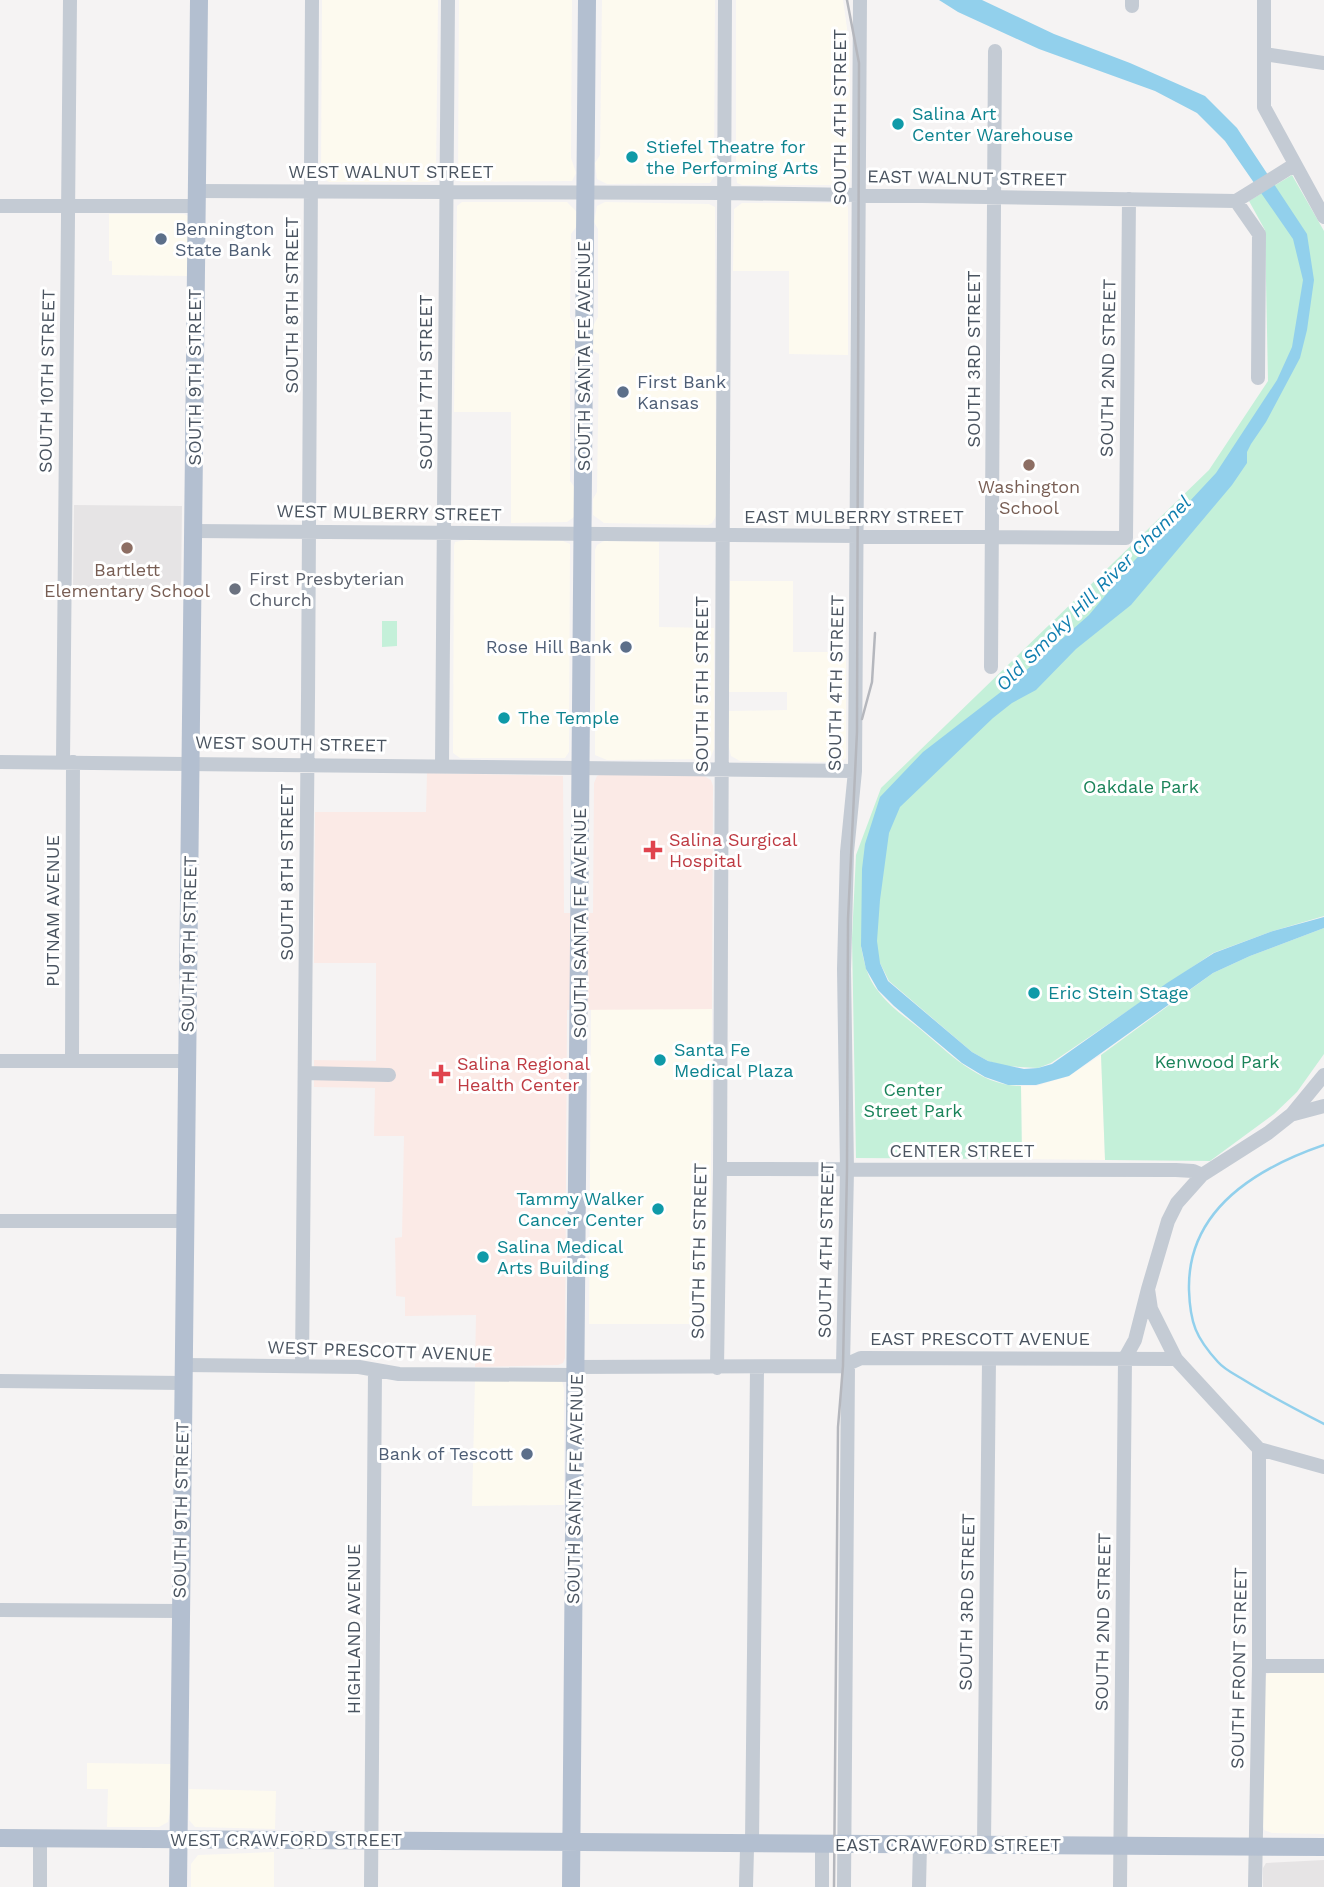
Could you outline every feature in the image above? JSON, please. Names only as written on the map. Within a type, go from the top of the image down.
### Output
[{"type":"main road","name":"SOUTH 9TH STREET","points":[[177,1887],[199,0]]},
{"type":"main road","name":"SOUTH SANTA FE AVENUE","points":[[571,1887],[587,0]]},
{"type":"main road","name":"WEST CRAWFORD STREET","points":[[0,1838],[572,1842]]},
{"type":"main road","name":"EAST CRAWFORD STREET","points":[[572,1842],[1324,1847]]},
{"type":"street","name":"SOUTH 10TH STREET","points":[[68,762],[70,0]]},
{"type":"street","name":"SOUTH 8TH STREET","points":[[302,1366],[311,531],[312,0]]},
{"type":"street","name":"SOUTH 7TH STREET","points":[[442,765],[448,0]]},
{"type":"street","name":"SOUTH 5TH STREET","points":[[717,1368],[725,0]]},
{"type":"street","name":"SOUTH 4TH STREET","points":[[844,1887],[847,1170],[844,969],[847,852],[855,771],[860,0]]},
{"type":"street","points":[[1264,0],[1264,107],[1290,168],[1324,217]]},
{"type":"street","name":"SOUTH 3RD STREET","points":[[991,667],[995,51]]},
{"type":"street","points":[[1264,54],[1324,63]]},
{"type":"street","points":[[1258,377],[1259,234],[1236,201],[1290,168]]},
{"type":"street","name":"WEST WALNUT STREET","points":[[0,206],[68,206],[312,191],[586,192]]},
{"type":"street","name":"EAST WALNUT STREET","points":[[586,192],[1236,201]]},
{"type":"street","name":"SOUTH 2ND STREET","points":[[1126,538],[1129,199]]},
{"type":"street","name":"WEST MULBERRY STREET","points":[[194,531],[583,535]]},
{"type":"street","name":"EAST MULBERRY STREET","points":[[583,535],[1126,538]]},
{"type":"street","name":"WEST SOUTH STREET","points":[[0,762],[855,771]]},
{"type":"street","name":"PUTNAM AVENUE","points":[[68,762],[72,1061]]},
{"type":"street","points":[[0,1061],[187,1061]]},
{"type":"street","points":[[305,1073],[389,1075]]},
{"type":"street","points":[[1125,1358],[1135,1340],[1148,1289],[1172,1211],[1177,1203],[1202,1175],[1268,1133],[1292,1114],[1324,1075]]},
{"type":"street","points":[[1292,1114],[1324,1106]]},
{"type":"street","name":"CENTER STREET","points":[[720,1169],[1176,1170],[1193,1171],[1202,1175]]},
{"type":"street","points":[[0,1221],[186,1221]]},
{"type":"street","points":[[1148,1289],[1151,1309],[1158,1327],[1176,1359],[1259,1449],[1324,1467]]},
{"type":"street","name":"EAST PRESCOTT AVENUE","points":[[576,1371],[846,1366],[861,1358],[1176,1359]]},
{"type":"street","name":"SOUTH 2ND STREET","points":[[1120,1887],[1125,1358]]},
{"type":"street","name":"SOUTH 3RD STREET","points":[[984,1845],[989,1359]]},
{"type":"street","name":"WEST PRESCOTT AVENUE","points":[[0,1381],[302,1366],[359,1367],[398,1374],[576,1371]]},
{"type":"street","points":[[746,1887],[747,1849],[752,1843],[757,1368]]},
{"type":"street","name":"HIGHLAND AVENUE","points":[[372,1887],[375,1370]]},
{"type":"street","name":"SOUTH FRONT STREET","points":[[1255,1887],[1259,1449]]},
{"type":"street","points":[[0,1609],[180,1611]]},
{"type":"street","points":[[1259,1666],[1324,1666]]},
{"type":"street","points":[[40,1838],[40,1887]]},
{"type":"street","points":[[822,1844],[822,1887]]},
{"type":"street","points":[[919,1887],[920,1844]]},
{"type":"shaded area","points":[[322,0],[438,0],[436,175],[430,182],[329,182],[321,177]]},
{"type":"shaded area","points":[[459,0],[572,0],[571,158],[576,173],[572,181],[458,180]]},
{"type":"shaded area","points":[[602,0],[715,0],[714,177],[710,183],[607,184],[597,179],[595,163],[600,155]]},
{"type":"shaded area","points":[[736,0],[843,0],[850,49],[850,182],[846,185],[737,183]]},
{"type":"shaded area","points":[[462,202],[567,202],[577,212],[577,226],[571,234],[570,317],[574,323],[575,354],[570,361],[570,481],[575,488],[575,513],[567,522],[511,523],[511,412],[454,412],[457,206]]},
{"type":"shaded area","points":[[605,202],[709,204],[715,207],[716,516],[708,525],[604,523],[593,515],[593,499],[597,492],[599,354],[593,351],[593,326],[598,317],[598,229],[594,222],[597,206]]},
{"type":"shaded area","points":[[742,203],[842,203],[848,207],[848,355],[789,354],[789,271],[733,271],[734,209]]},
{"type":"shaded area","points":[[109,214],[188,216],[191,276],[112,275],[112,261],[109,261]]},
{"type":"shaded area","name":"Bartlett Elementary School","points":[[74,505],[182,506],[181,590],[73,589]]},
{"type":"shaded area","points":[[563,541],[570,544],[569,752],[565,758],[460,758],[453,753],[454,546],[455,542]]},
{"type":"shaded area","points":[[604,541],[659,542],[659,627],[714,628],[714,749],[710,759],[607,760],[595,755],[595,550],[597,545]]},
{"type":"shaded area","points":[[730,581],[793,581],[793,652],[846,652],[846,758],[840,762],[740,761],[731,756],[728,744],[729,711],[787,710],[787,692],[729,692]]},
{"type":"shaded area","name":"Salina Regional Health Center","points":[[427,773],[563,776],[564,913],[593,913],[594,783],[597,776],[702,775],[711,780],[713,786],[712,1009],[567,1010],[565,1358],[563,1363],[558,1365],[475,1367],[476,1315],[405,1316],[405,1297],[396,1296],[395,1238],[402,1237],[404,1136],[374,1136],[375,1088],[314,1087],[314,1060],[376,1061],[376,963],[314,963],[315,812],[426,812]]},
{"type":"shaded area","points":[[591,1009],[712,1009],[710,1324],[589,1324]]},
{"type":"shaded area","points":[[1101,1055],[1105,1160],[1022,1159],[1021,1086],[1036,1086],[1069,1076]]},
{"type":"shaded area","points":[[475,1379],[562,1381],[564,1505],[472,1506]]},
{"type":"shaded area","points":[[1324,1673],[1324,1834],[1272,1833],[1264,1830],[1265,1678],[1267,1674]]},
{"type":"shaded area","points":[[87,1763],[171,1764],[168,1822],[159,1827],[107,1827],[108,1789],[87,1789]]},
{"type":"shaded area","points":[[189,1789],[276,1791],[275,1829],[195,1827],[189,1820]]},
{"type":"shaded area","points":[[274,1852],[274,1887],[191,1887],[191,1864],[198,1855]]},
{"type":"shaded area","points":[[1324,1860],[1324,1887],[1263,1887],[1263,1868],[1266,1863]]},
{"type":"green space","name":"Oakdale Park","points":[[1292,175],[1324,231],[1324,916],[1213,953],[1051,1063],[1038,1068],[1005,1066],[972,1052],[889,981],[880,963],[861,946],[871,981],[892,1006],[966,1066],[992,1080],[1021,1086],[1022,1159],[856,1158],[852,938],[856,855],[881,788],[1209,470],[1268,381],[1265,230],[1249,201]]},
{"type":"green space","points":[[382,621],[397,621],[397,646],[382,647]]},
{"type":"green space","name":"Kenwood Park","points":[[1324,928],[1324,1054],[1297,1092],[1274,1114],[1210,1161],[1105,1160],[1101,1055],[1213,973]]},
{"type":"water","points":[[939,0],[982,0],[1054,34],[1205,96],[1237,128],[1307,234],[1314,280],[1300,358],[1266,422],[1251,444],[1247,452],[1247,463],[1232,485],[1131,605],[1076,649],[1036,690],[1012,703],[993,718],[900,807],[889,833],[877,941],[880,963],[888,981],[972,1052],[988,1061],[1024,1069],[1052,1064],[1214,953],[1273,931],[1324,917],[1324,928],[1213,973],[1069,1076],[1036,1085],[1008,1085],[985,1077],[962,1063],[894,1006],[878,990],[866,969],[861,946],[862,869],[865,844],[880,797],[923,752],[1006,688],[1089,615],[1134,561],[1216,473],[1277,380],[1292,347],[1303,280],[1293,239],[1225,141],[1197,113],[1155,91],[1039,49],[958,12]]},
{"type":"waterway","name":"Old Smoky Hill River Channel","points":[[1324,1145],[1274,1166],[1251,1180],[1213,1215],[1200,1236],[1191,1261],[1189,1290],[1196,1329],[1204,1345],[1221,1365],[1324,1424]]},
{"type":"railway","points":[[834,1887],[838,1427],[843,1366],[847,1170],[848,919],[857,732],[859,63],[847,0]]},
{"type":"railway","points":[[862,719],[872,682],[875,633]]},
{"type":"place","name":"Salina Art Center Warehouse","points":[[898,124]]},
{"type":"place","name":"Stiefel Theatre for the Performing Arts","points":[[632,157]]},
{"type":"place","name":"Bennington State Bank","points":[[161,239]]},
{"type":"place","name":"First Bank Kansas","points":[[623,392]]},
{"type":"place","name":"Washington School","points":[[1029,465]]},
{"type":"place","name":"Bartlett Elementary School","points":[[127,548]]},
{"type":"place","name":"First Presbyterian Church","points":[[235,589]]},
{"type":"place","name":"Rose Hill Bank","points":[[626,647]]},
{"type":"place","name":"The Temple","points":[[504,718]]},
{"type":"place","name":"Salina Surgical Hospital","points":[[653,850]]},
{"type":"place","name":"Eric Stein Stage","points":[[1034,993]]},
{"type":"place","name":"Santa Fe Medical Plaza","points":[[660,1060]]},
{"type":"place","name":"Salina Regional Health Center","points":[[441,1074]]},
{"type":"place","name":"Tammy Walker Cancer Center","points":[[658,1209]]},
{"type":"place","name":"Salina Medical Arts Building","points":[[483,1257]]},
{"type":"place","name":"Bank of Tescott","points":[[527,1454]]},
{"type":"park label","name":"Center Street Park","points":[[913,1100]]}]
